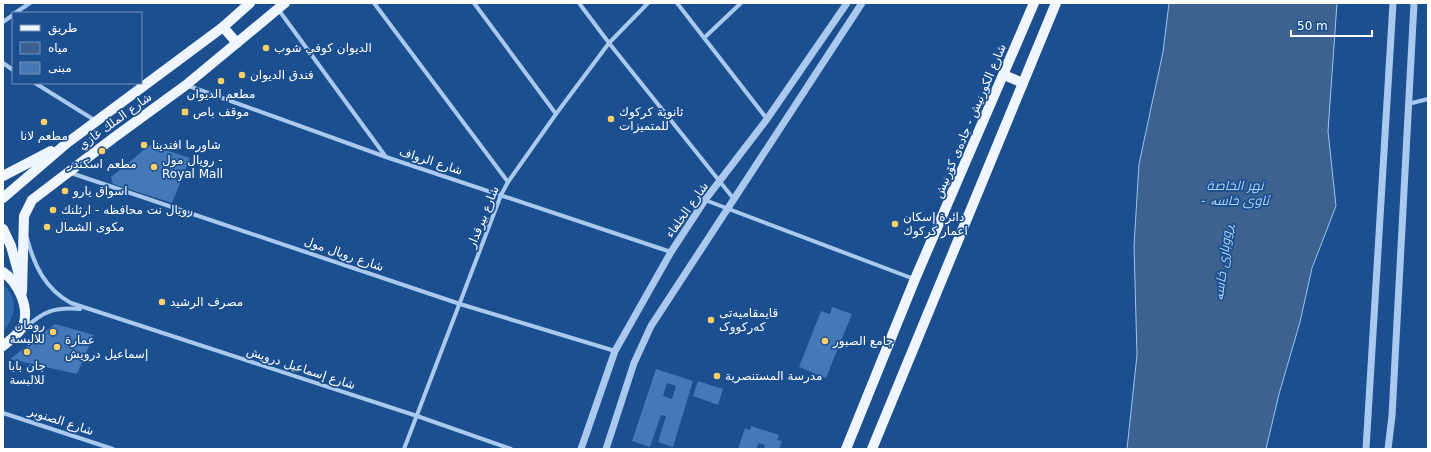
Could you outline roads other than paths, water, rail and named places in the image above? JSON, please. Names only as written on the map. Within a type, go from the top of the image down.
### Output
[{"type":"main road","name":"شارع الملك غازي","points":[[3,198],[67,143],[223,27],[250,3]]},
{"type":"main road","name":"شارع الكورنيش - جادەی کۆرنیش","points":[[846,449],[915,279],[1034,3]]},
{"type":"main road","points":[[872,449],[1056,3]]},
{"type":"main road","name":"شارع الملك غازي","points":[[22,292],[23,219],[27,207],[32,200],[186,85],[282,6]]},
{"type":"main road","points":[[223,27],[237,43]]},
{"type":"main road","points":[[1004,75],[1023,83]]},
{"type":"main road","points":[[3,176],[67,143]]},
{"type":"main road","points":[[3,229],[13,252],[25,307],[23,326],[15,336],[3,346]]},
{"type":"main road","points":[[3,272],[18,289],[25,307]]},
{"type":"street","points":[[17,12],[30,3]]},
{"type":"street","points":[[374,3],[508,182]]},
{"type":"street","points":[[474,3],[556,114]]},
{"type":"street","points":[[579,3],[609,43],[733,198]]},
{"type":"street","name":"شارع بيرقدار","points":[[404,449],[501,195],[508,182],[609,43],[648,3]]},
{"type":"street","points":[[677,3],[767,119]]},
{"type":"street","points":[[704,38],[741,3]]},
{"type":"street","name":"شارع الخلفاء","points":[[581,449],[615,351],[671,252],[705,200],[767,119],[847,3]]},
{"type":"street","points":[[606,449],[634,363],[651,326],[726,208],[862,3]]},
{"type":"street","points":[[1366,449],[1393,3]]},
{"type":"street","points":[[1388,449],[1392,416],[1414,3]]},
{"type":"street","points":[[282,6],[386,157]]},
{"type":"street","points":[[3,22],[12,15]]},
{"type":"street","points":[[3,63],[12,69]]},
{"type":"street","points":[[37,84],[96,121]]},
{"type":"street","name":"شارع الرواف","points":[[186,85],[386,157],[671,252]]},
{"type":"street","points":[[1408,104],[1428,99]]},
{"type":"street","name":"شارع رويال مول","points":[[69,172],[460,304],[615,351]]},
{"type":"street","points":[[705,200],[915,279]]},
{"type":"street","name":"شارع إسماعيل درويش","points":[[23,219],[31,252],[48,285],[64,299],[84,309],[417,416],[511,449]]},
{"type":"street","name":"شارع إسماعيل درويش","points":[[15,336],[34,320],[53,309],[62,307],[84,309]]},
{"type":"street","name":"شارع الصنوبر","points":[[3,413],[113,449]]},
{"type":"water","name":"نهر الخاصة - ئاوی خاسە","points":[[1169,3],[1337,3],[1328,131],[1336,206],[1312,268],[1300,322],[1279,394],[1266,449],[1127,449],[1137,355],[1134,246],[1139,164],[1163,52]]},
{"type":"place","name":"الديوان كوفي شوب","points":[[266,48]]},
{"type":"place","name":"فندق الديوان","points":[[242,75]]},
{"type":"place","name":"مطعم الديوان","points":[[221,81]]},
{"type":"place","name":"موقف باص","points":[[185,112]]},
{"type":"place","name":"ثانوية كركوك للمتميزات","points":[[611,119]]},
{"type":"place","name":"مطعم لانا","points":[[44,122]]},
{"type":"place","name":"شاورما افندينا","points":[[144,145]]},
{"type":"place","name":"مطعم اسكندر","points":[[102,151]]},
{"type":"place","name":"رويال مول - Royal Mall","points":[[154,167]]},
{"type":"place","name":"اسواق يارو","points":[[65,191]]},
{"type":"place","name":"رويال نت محافظه - ارثلنك","points":[[53,210]]},
{"type":"place","name":"دائرة إسكان اعمار كركوك","points":[[895,224]]},
{"type":"place","name":"مكوى الشمال","points":[[47,227]]},
{"type":"place","name":"مصرف الرشيد","points":[[162,302]]},
{"type":"place","name":"قایمقامیەتی کەرکووک","points":[[711,320]]},
{"type":"place","name":"رومان للالبسة","points":[[53,332]]},
{"type":"place","name":"جامع الصبور","points":[[825,341]]},
{"type":"place","name":"عمارة إسماعيل درويش","points":[[57,347]]},
{"type":"place","name":"جان بابا للالبسة","points":[[27,352]]},
{"type":"place","name":"مدرسة المستنصرية","points":[[717,376]]},
{"type":"water label","name":"ڕووباری خاسە","points":[[1223,262]]}]
